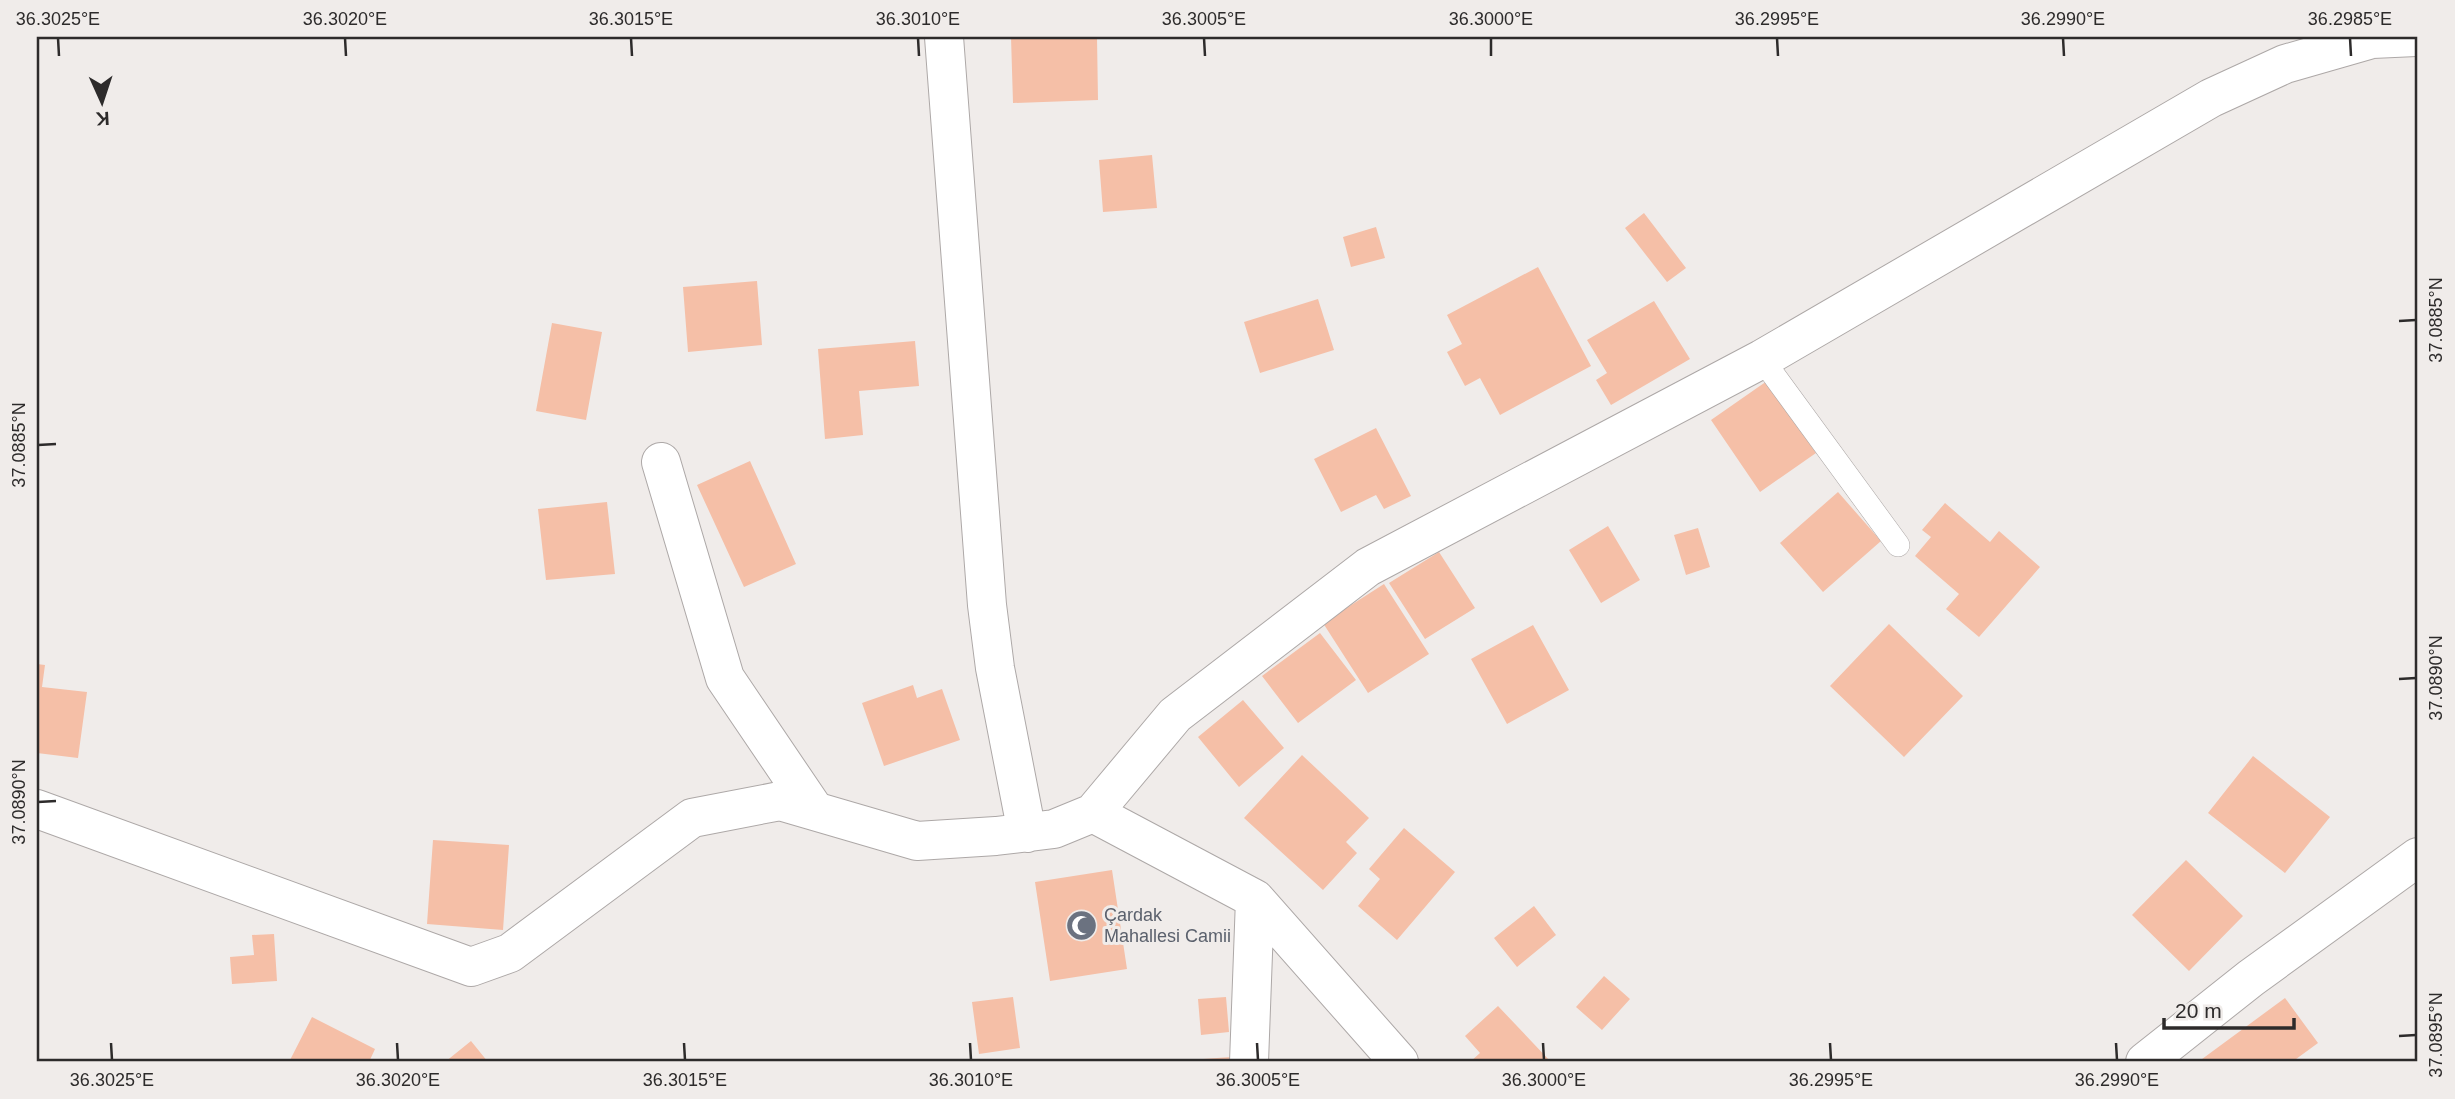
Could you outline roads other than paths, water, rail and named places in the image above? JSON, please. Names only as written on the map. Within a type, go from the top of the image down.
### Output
[{"type":"street","points":[[944,37],[987,605],[995,668],[1027,833]]},
{"type":"street","points":[[37,809],[471,967],[510,953],[692,818],[780,801],[917,841],[1054,829],[1093,813],[1175,715],[1368,567],[1762,359],[2211,99],[2285,64],[2372,38],[2416,37]]},
{"type":"street","points":[[661,462],[725,678],[815,811]]},
{"type":"street","points":[[1093,813],[1255,899],[1399,1062]]},
{"type":"street","points":[[2145,1062],[2251,978],[2418,857]]},
{"type":"street","points":[[1249,1062],[1255,899]]},
{"type":"lane","points":[[1762,359],[1898,545]]},
{"type":"place","name":"Çardak Mahallesi Camii","points":[[1081,925]]}]
